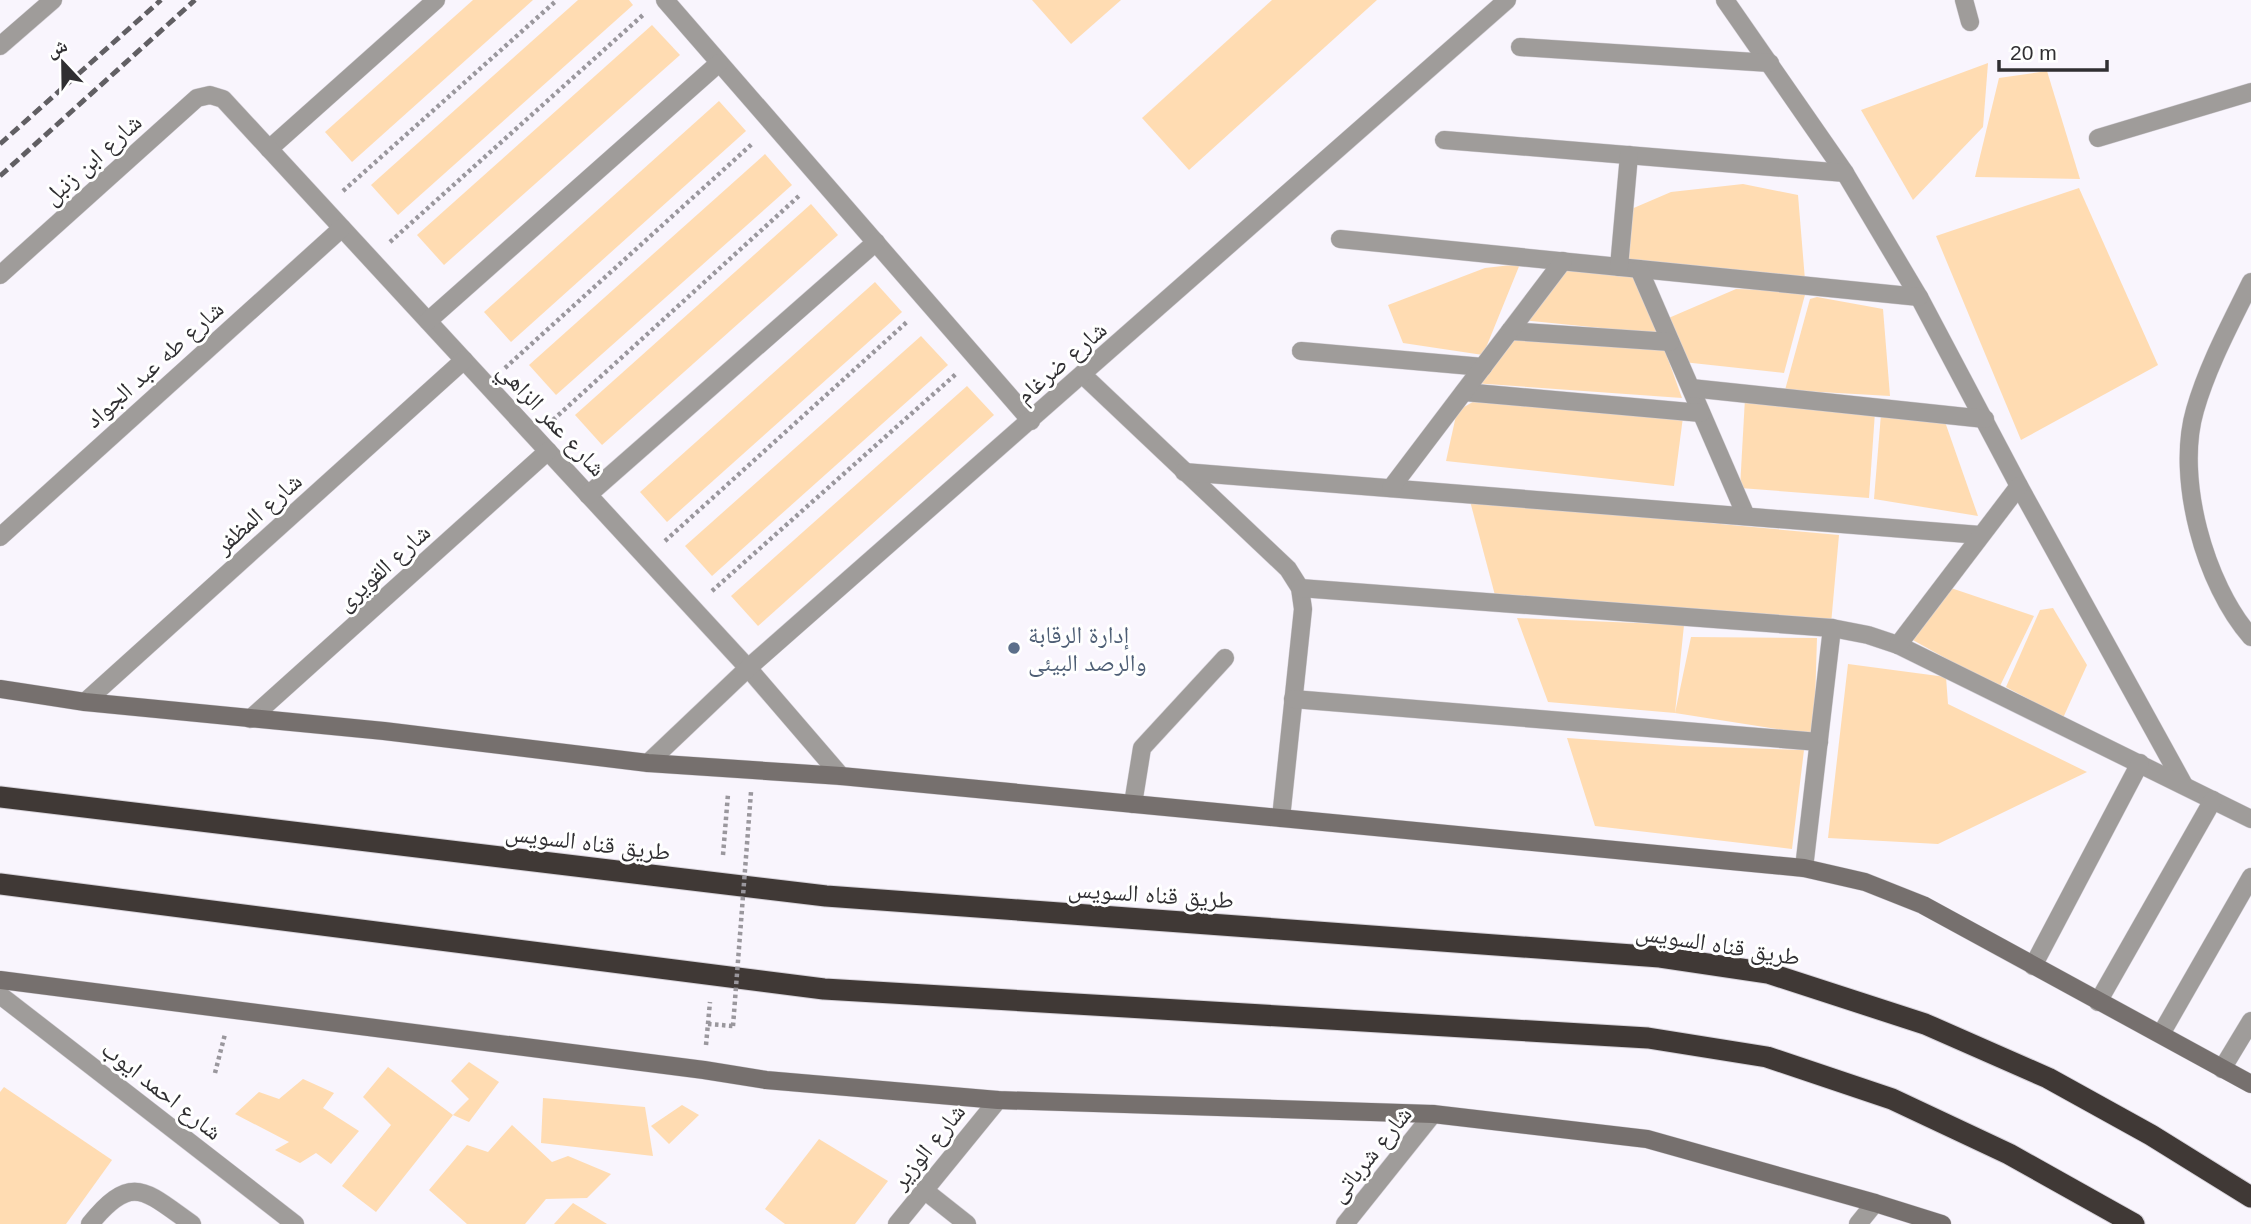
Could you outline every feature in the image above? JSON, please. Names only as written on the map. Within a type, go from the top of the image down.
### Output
[{"type":"highway","name":"طريق قناه السويس","points":[[0,797],[826,896],[1660,957],[1768,973],[1925,1024],[2048,1078],[2151,1135],[2251,1197]]},
{"type":"highway","points":[[0,884],[824,989],[1647,1038],[1767,1057],[1892,1099],[2009,1154],[2134,1224]]},
{"type":"street","points":[[0,46],[53,0]]},
{"type":"street","points":[[269,149],[436,0]]},
{"type":"street","name":"شارع ضرغام","points":[[648,763],[748,668],[1507,0]]},
{"type":"street","points":[[1725,0],[1845,173],[1919,297],[2018,486],[2184,785]]},
{"type":"street","points":[[1964,0],[1970,22]]},
{"type":"street","points":[[657,5],[719,63],[1031,421]]},
{"type":"street","points":[[1520,47],[1770,63]]},
{"type":"street","points":[[428,321],[719,63]]},
{"type":"street","points":[[2098,138],[2251,92]]},
{"type":"street","name":"شارع ابن زنبل","points":[[0,275],[197,98],[210,95],[223,99]]},
{"type":"street","name":"شارع عمر الزاهي","points":[[223,99],[748,668],[841,776]]},
{"type":"street","points":[[1444,140],[1845,173]]},
{"type":"street","points":[[1619,267],[1629,155]]},
{"type":"street","name":"شارع طه عبد الجواد","points":[[0,537],[342,228]]},
{"type":"street","points":[[1340,239],[1919,297]]},
{"type":"street","points":[[588,495],[876,243]]},
{"type":"street","points":[[1391,488],[1563,261]]},
{"type":"street","points":[[1639,269],[1746,516]]},
{"type":"street","points":[[2251,282],[2209,370],[2194,412],[2188,456],[2192,501],[2209,564],[2244,618],[2251,637]]},
{"type":"street","points":[[1510,331],[1670,342]]},
{"type":"street","points":[[1301,351],[1483,367]]},
{"type":"street","name":"شارع المظفر","points":[[85,702],[464,360]]},
{"type":"street","points":[[1083,375],[1288,569],[1300,588],[1303,609],[1281,818]]},
{"type":"street","points":[[1691,388],[1985,419]]},
{"type":"street","points":[[1464,392],[1701,413]]},
{"type":"street","name":"شارع القويرى","points":[[250,719],[548,451]]},
{"type":"street","points":[[1184,472],[1980,535]]},
{"type":"street","points":[[1898,645],[2018,486]]},
{"type":"street","points":[[1300,588],[1832,628],[1868,635],[1898,645],[2251,818]]},
{"type":"street","points":[[1804,868],[1832,628]]},
{"type":"street","points":[[1133,804],[1142,748],[1225,658]]},
{"type":"street","points":[[0,689],[85,702],[384,731],[648,763],[841,776],[1804,868],[1865,882],[1923,905],[2251,1084]]},
{"type":"street","points":[[1293,699],[1819,742]]},
{"type":"street","points":[[2033,965],[2140,764]]},
{"type":"street","points":[[2098,1002],[2213,800]]},
{"type":"street","points":[[2161,1034],[2251,877]]},
{"type":"street","points":[[0,980],[766,1080],[998,1100],[1433,1114],[1647,1139],[1942,1224]]},
{"type":"street","name":"شارع احمد ايوب","points":[[0,995],[295,1224]]},
{"type":"street","points":[[2222,1069],[2251,1021]]},
{"type":"street","name":"شارع الوزير","points":[[897,1224],[998,1100]]},
{"type":"street","name":"شارع شرباتى","points":[[1345,1224],[1433,1114]]},
{"type":"street","points":[[924,1190],[967,1224]]},
{"type":"street","points":[[90,1224],[107,1203],[116,1197],[138,1192],[160,1201],[192,1224]]},
{"type":"street","points":[[1858,1224],[1875,1203]]},
{"type":"path","points":[[324,208],[557,0]]},
{"type":"path","points":[[371,259],[657,5]]},
{"type":"path","points":[[486,384],[774,125]]},
{"type":"path","points":[[534,437],[819,178]]},
{"type":"path","points":[[646,558],[928,303]]},
{"type":"path","points":[[693,608],[975,357]]},
{"type":"path","points":[[720,884],[729,789],[728,768]]},
{"type":"path","points":[[708,1024],[733,1026],[751,792]]},
{"type":"path","points":[[704,1070],[712,973]]},
{"type":"path","points":[[215,1073],[231,1010]]},
{"type":"building","points":[[473,0],[533,0],[352,162],[325,132]]},
{"type":"building","points":[[578,0],[629,0],[633,5],[398,215],[371,185]]},
{"type":"building","points":[[1032,0],[1121,0],[1071,44]]},
{"type":"building","points":[[1272,0],[1377,0],[1189,170],[1142,118]]},
{"type":"building","points":[[652,25],[680,55],[444,265],[417,235]]},
{"type":"building","points":[[1988,63],[1983,127],[1913,200],[1861,110]]},
{"type":"building","points":[[2047,71],[2080,179],[1975,177],[1999,78]]},
{"type":"building","points":[[719,101],[746,131],[511,342],[484,312]]},
{"type":"building","points":[[765,154],[792,185],[556,395],[529,365]]},
{"type":"building","points":[[1743,184],[1798,195],[1805,280],[1622,264],[1629,210],[1671,192]]},
{"type":"building","points":[[2079,188],[2158,365],[2021,440],[1936,236]]},
{"type":"building","points":[[811,204],[838,235],[602,445],[575,415]]},
{"type":"building","points":[[1520,264],[1483,355],[1403,343],[1388,305],[1485,268]]},
{"type":"building","points":[[1563,269],[1636,276],[1661,334],[1522,320]]},
{"type":"building","points":[[875,282],[902,312],[667,522],[640,492]]},
{"type":"building","points":[[1736,289],[1806,291],[1784,373],[1683,362],[1664,320]]},
{"type":"building","points":[[1817,297],[1883,309],[1890,396],[1785,390],[1810,299]]},
{"type":"building","points":[[921,336],[948,365],[712,576],[685,546]]},
{"type":"building","points":[[1513,339],[1663,345],[1682,398],[1473,383]]},
{"type":"building","points":[[967,386],[994,415],[758,626],[731,596]]},
{"type":"building","points":[[1745,398],[1875,412],[1869,498],[1740,488]]},
{"type":"building","points":[[1478,399],[1683,417],[1674,486],[1446,461],[1457,411]]},
{"type":"building","points":[[1881,414],[1944,419],[1978,516],[1874,499]]},
{"type":"building","points":[[1470,501],[1839,535],[1831,624],[1496,599]]},
{"type":"building","points":[[1951,588],[2034,616],[1999,688],[1911,639]]},
{"type":"building","points":[[2053,608],[2087,665],[2063,718],[2006,687],[2040,610]]},
{"type":"building","points":[[1517,618],[1684,625],[1675,713],[1548,702]]},
{"type":"building","points":[[1691,637],[1817,638],[1814,735],[1675,713]]},
{"type":"building","points":[[1848,664],[1946,677],[1948,704],[2087,772],[1938,844],[1828,838]]},
{"type":"building","points":[[1567,738],[1682,746],[1804,750],[1792,849],[1595,826]]},
{"type":"building","points":[[469,1062],[499,1082],[469,1122],[453,1115],[469,1099],[451,1081]]},
{"type":"building","points":[[388,1067],[453,1115],[376,1212],[342,1186],[391,1125],[363,1097]]},
{"type":"building","points":[[303,1079],[334,1093],[323,1108],[359,1131],[331,1164],[316,1153],[300,1163],[275,1150],[289,1142],[235,1114],[259,1092],[279,1099]]},
{"type":"building","points":[[4,1087],[112,1160],[66,1224],[0,1224],[0,1092]]},
{"type":"building","points":[[543,1098],[645,1107],[653,1156],[541,1143]]},
{"type":"building","points":[[682,1105],[699,1115],[669,1144],[651,1126]]},
{"type":"building","points":[[512,1125],[552,1162],[568,1156],[611,1174],[587,1198],[546,1199],[525,1224],[467,1224],[429,1190],[467,1145],[488,1152]]},
{"type":"building","points":[[819,1139],[888,1181],[855,1224],[785,1224],[765,1209]]},
{"type":"building","points":[[573,1203],[607,1224],[554,1224]]},
{"type":"railway","points":[[0,144],[161,0]]},
{"type":"railway","points":[[0,176],[195,0]]},
{"type":"place","name":"إدارة الرقابة والرصد البيئى","points":[[1014,648]]}]
